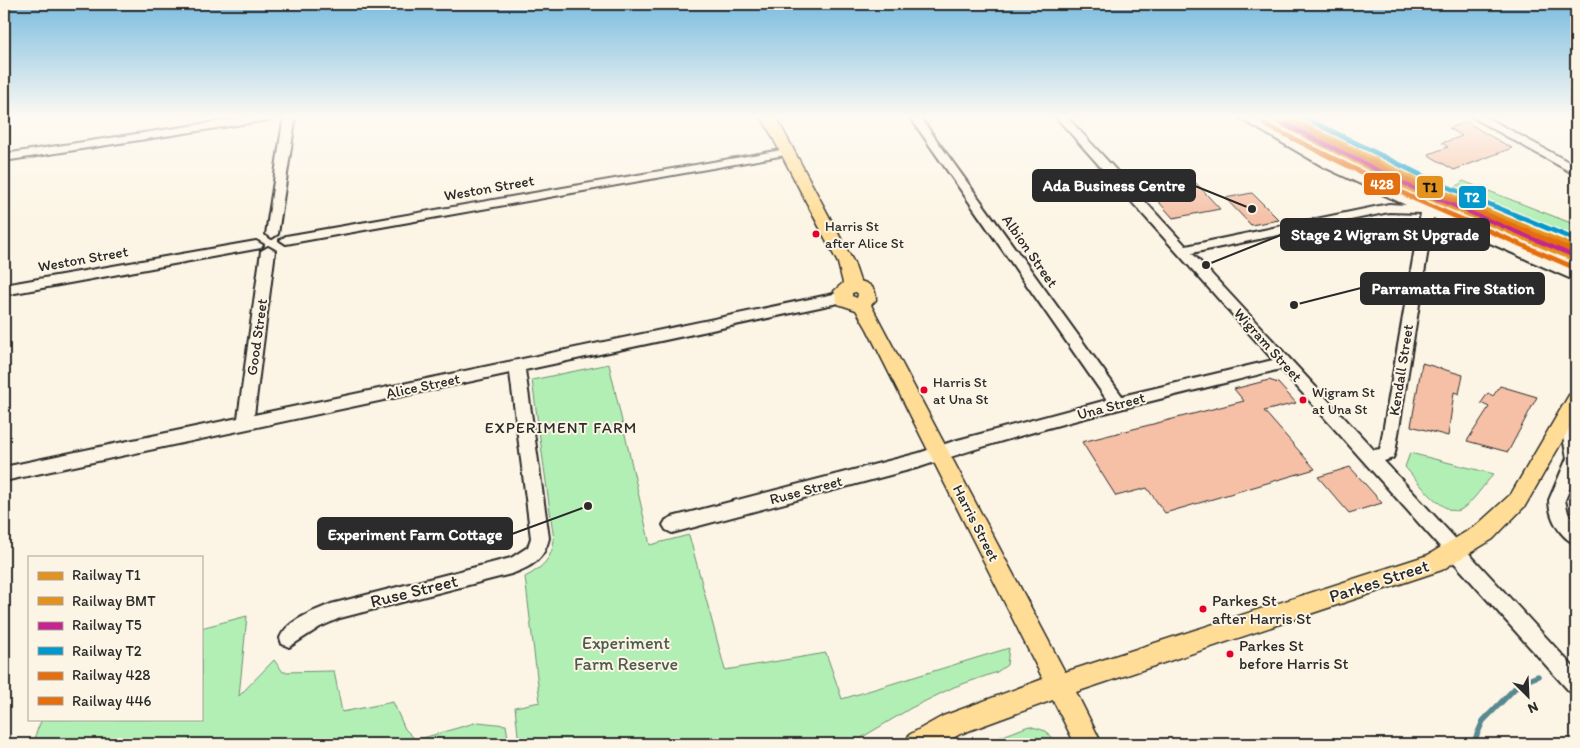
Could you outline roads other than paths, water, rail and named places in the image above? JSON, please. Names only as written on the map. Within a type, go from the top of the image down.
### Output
[{"type":"main road","points":[[788,152],[846,262],[848,292]]},
{"type":"main road","name":"Harris Street","points":[[848,292],[850,303],[861,303],[876,328],[1088,744]]},
{"type":"main road","name":"Parkes Street","points":[[918,744],[952,725],[984,711],[1434,563],[1485,532],[1518,500],[1572,408]]},
{"type":"street","points":[[4,158],[43,152]]},
{"type":"street","points":[[272,234],[288,152]]},
{"type":"street","name":"Weston Street","points":[[286,240],[788,152]]},
{"type":"street","name":"Albion Street","points":[[940,152],[1118,404]]},
{"type":"street","name":"Wigram Street","points":[[1093,152],[1576,684]]},
{"type":"street","points":[[1306,152],[1428,211],[1576,276]]},
{"type":"street","points":[[1541,152],[1576,171]]},
{"type":"street","points":[[1182,251],[1389,208],[1428,211]]},
{"type":"street","name":"Kendall Street","points":[[1370,458],[1387,453],[1428,211]]},
{"type":"street","points":[[272,234],[281,234],[286,240],[282,246],[262,248],[260,240],[272,234]]},
{"type":"street","name":"Weston Street","points":[[4,290],[262,248]]},
{"type":"street","name":"Good Street","points":[[245,423],[262,248]]},
{"type":"street","name":"Alice Street","points":[[4,474],[517,366],[848,292]]},
{"type":"street","name":"Una Street","points":[[940,454],[954,448],[1118,404],[1283,362]]},
{"type":"street","name":"Ruse Street","points":[[288,638],[313,620],[338,610],[518,564],[528,558],[539,547],[540,538],[517,366]]},
{"type":"street","points":[[1572,408],[1575,458],[1557,500],[1557,507],[1563,521],[1576,536]]},
{"type":"street","name":"Ruse Street","points":[[672,525],[940,454]]},
{"type":"waterway","points":[[1473,744],[1483,721],[1519,684],[1538,676]]},
{"type":"rail line","name":"428","points":[[1318,152],[1494,235],[1573,267]]},
{"type":"rail line","name":"BMT","points":[[1335,152],[1420,194],[1536,245],[1576,260]]},
{"type":"rail line","name":"T5","points":[[1342,152],[1427,194],[1573,255]]},
{"type":"rail line","name":"446","points":[[1352,152],[1423,188],[1576,252]]},
{"type":"rail line","name":"T1","points":[[1359,152],[1430,187],[1576,248]]},
{"type":"rail line","name":"T2","points":[[1374,152],[1433,181],[1576,240]]},
{"type":"place","name":"Ada Business Centre","points":[[1252,209]]},
{"type":"place","name":"Harris St after Alice St","points":[[816,234]]},
{"type":"place","name":"Stage 2 Wigram St Upgrade","points":[[1206,265]]},
{"type":"place","name":"Parramatta Fire Station","points":[[1294,305]]},
{"type":"place","name":"Harris St at Una St","points":[[924,390]]},
{"type":"place","name":"Wigram St at Una St","points":[[1303,400]]},
{"type":"place","name":"Experiment Farm Cottage","points":[[588,506]]},
{"type":"place","name":"Parkes St after Harris St","points":[[1203,609]]},
{"type":"place","name":"Parkes St before Harris St","points":[[1230,654]]},
{"type":"district","name":"EXPERIMENT FARM","points":[[561,427]]},
{"type":"park label","name":"Experiment Farm Reserve","points":[[626,653]]}]
